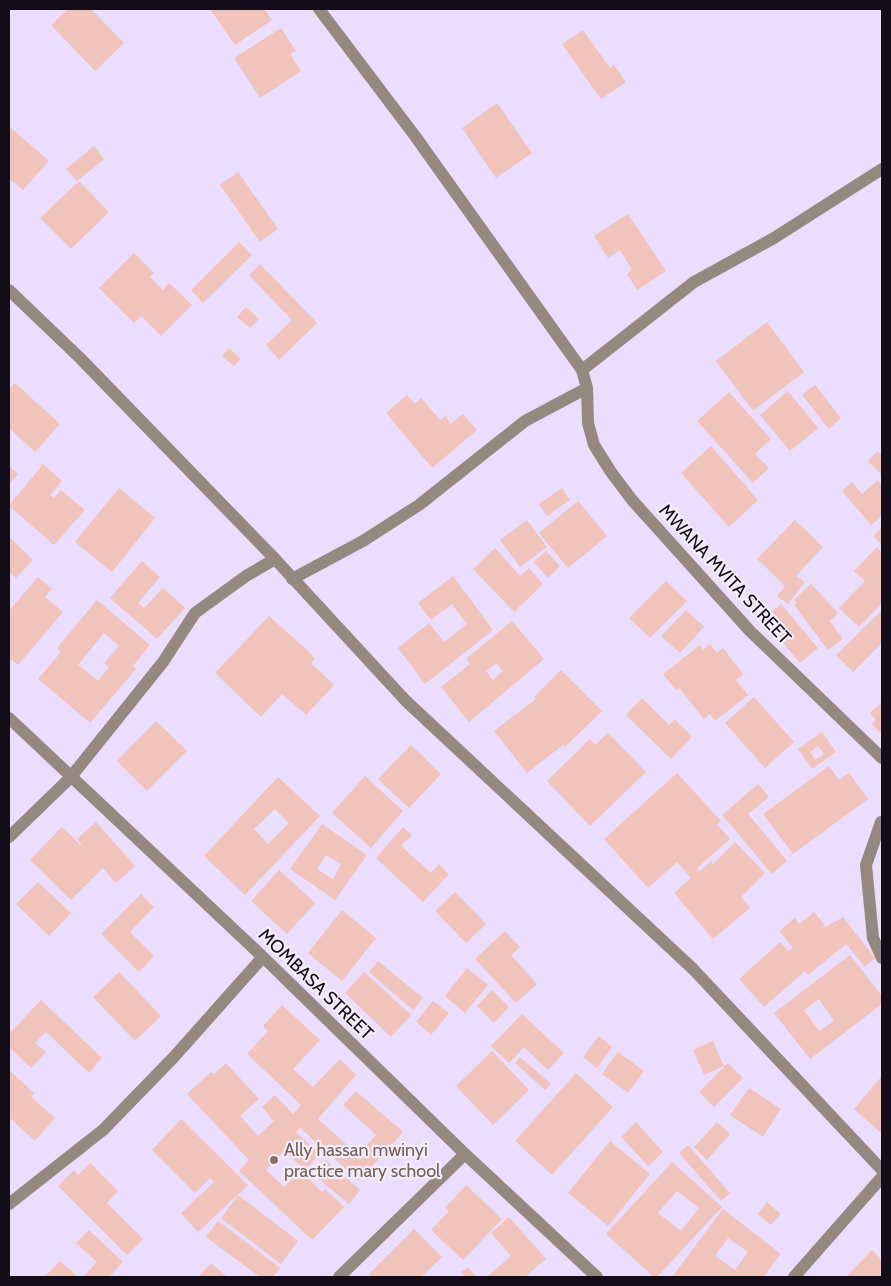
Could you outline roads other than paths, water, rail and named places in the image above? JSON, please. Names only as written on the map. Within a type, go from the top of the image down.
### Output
[{"type":"street","name":"MWANA MVITA STREET","points":[[319,9],[415,136],[582,370],[587,388],[588,423],[594,445],[632,500],[750,631],[882,758]]},
{"type":"street","points":[[582,370],[694,282],[774,238],[882,169]]},
{"type":"street","points":[[9,290],[80,358],[275,559],[406,701],[692,969],[882,1170]]},
{"type":"street","points":[[292,579],[419,505],[524,421],[587,388]]},
{"type":"street","points":[[9,837],[70,778],[163,662],[196,613],[246,576],[275,559]]},
{"type":"street","name":"MOMBASA STREET","points":[[9,718],[70,778],[263,957],[465,1154],[598,1277]]},
{"type":"street","points":[[881,822],[866,865],[873,938],[882,958]]},
{"type":"street","points":[[9,1204],[110,1124],[173,1058],[263,957]]},
{"type":"street","points":[[339,1277],[465,1154]]},
{"type":"street","points":[[794,1277],[882,1177]]},
{"type":"place","name":"Ally hassan mwinyi practice mary school","points":[[274,1160]]}]
